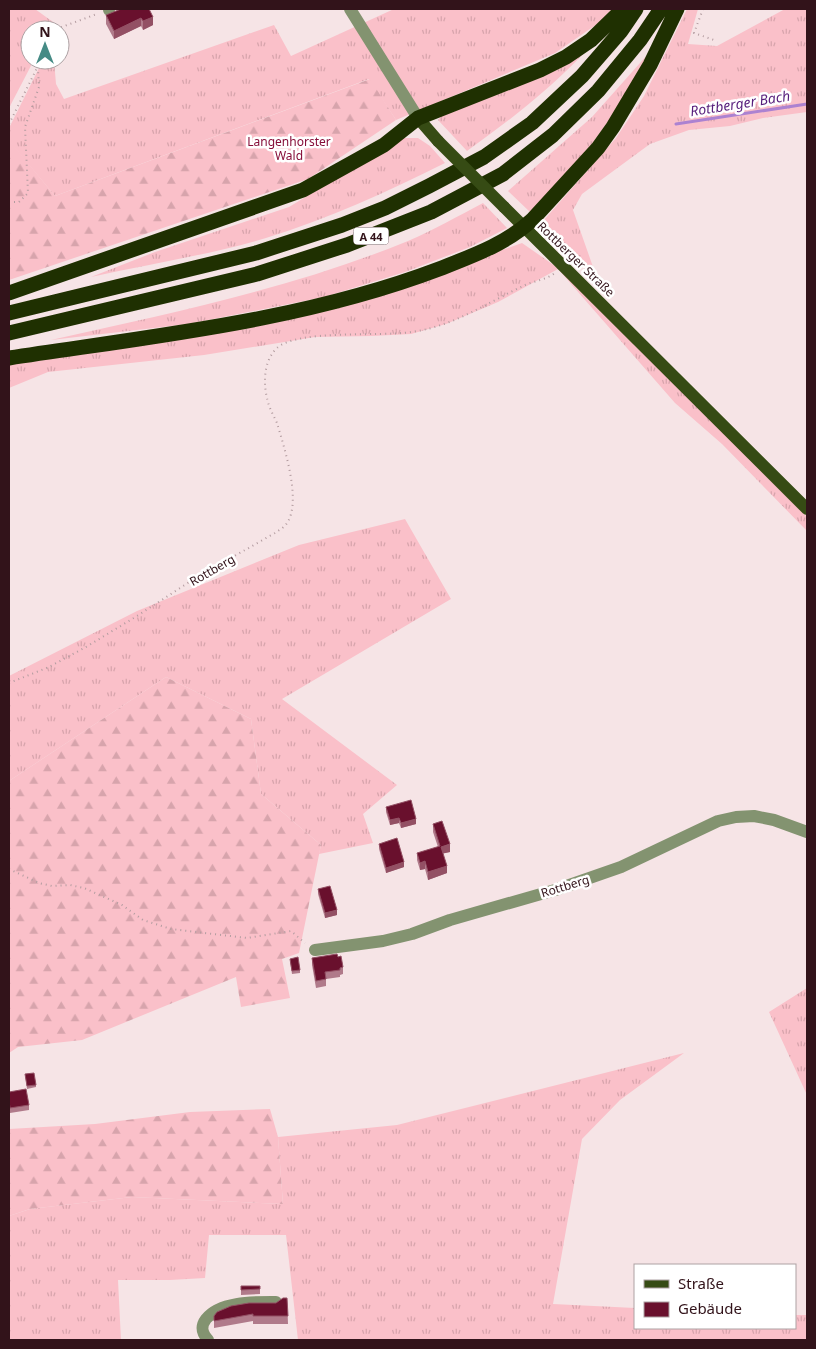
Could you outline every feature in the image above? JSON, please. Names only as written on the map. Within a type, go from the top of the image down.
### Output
[{"type":"highway","points":[[9,293],[303,190],[384,145],[418,118],[540,70],[566,57],[591,40],[623,9]]},
{"type":"highway","name":"A 44","points":[[9,313],[256,253],[342,225],[403,199],[484,157],[532,123],[582,76],[621,31],[636,9]]},
{"type":"highway","name":"A 44","points":[[9,333],[257,274],[347,245],[431,212],[502,174],[553,135],[598,90],[640,40],[661,9]]},
{"type":"highway","points":[[9,358],[208,328],[326,304],[409,280],[468,258],[503,241],[524,228],[598,148],[613,127],[650,65],[677,9]]},
{"type":"main road","name":"Rottberger Straße","points":[[418,118],[438,141],[524,228],[561,262],[807,509]]},
{"type":"street","name":"Rottberger Straße","points":[[350,9],[418,118]]},
{"type":"street","name":"Rottberg","points":[[315,950],[343,948],[393,939],[555,890],[621,867],[718,821],[754,816],[774,820],[807,832]]},
{"type":"street","points":[[208,1340],[202,1332],[202,1325],[213,1312],[243,1303],[276,1302]]},
{"type":"path","points":[[70,24],[109,9]]},
{"type":"path","points":[[703,9],[694,34],[714,40]]},
{"type":"path","points":[[9,124],[21,98],[38,70]]},
{"type":"path","points":[[9,202],[19,202],[28,193],[25,127],[39,87],[38,70]]},
{"type":"path","name":"Rottberg","points":[[9,683],[49,666],[86,647],[194,579],[275,533],[287,523],[292,503],[290,469],[276,421],[268,404],[265,384],[267,365],[272,354],[280,346],[290,340],[317,336],[412,332],[436,326],[458,318],[532,282],[550,276],[555,273],[561,262]]},
{"type":"path","points":[[9,870],[52,886],[70,885],[84,888],[122,905],[143,920],[171,929],[247,938],[291,931],[315,950]]},
{"type":"green space","points":[[9,9],[35,9],[50,20],[20,20],[20,70],[29,70],[9,108]]},
{"type":"green space","points":[[394,9],[619,9],[555,53],[396,120],[369,79],[55,196],[9,141],[9,128],[38,70],[55,70],[56,84],[64,99],[274,25],[291,56]]},
{"type":"green space","points":[[687,9],[698,9],[688,44],[717,46],[785,9],[807,9],[807,112],[763,118],[730,126],[689,130],[650,144],[582,194],[573,210],[599,284],[545,227],[544,220],[616,138],[644,96]]},
{"type":"green space","points":[[584,53],[528,105],[467,151],[438,120],[444,113]]},
{"type":"green space","points":[[648,54],[623,100],[585,154],[530,212],[508,191],[592,117]]},
{"type":"green space","name":"Langenhorster Wald","points":[[370,79],[396,120],[308,179],[9,280],[9,140],[55,196]]},
{"type":"green space","points":[[403,138],[418,138],[430,146],[445,163],[357,204],[266,238],[91,277],[155,252],[289,207]]},
{"type":"green space","points":[[483,203],[507,228],[470,247],[405,272],[324,297],[188,324],[51,340],[232,298],[321,272],[365,258],[408,241],[437,228]]},
{"type":"green space","points":[[522,243],[558,268],[767,474],[807,517],[807,531],[722,444],[675,403],[558,269],[498,302],[446,324],[411,334],[315,337],[204,355],[48,372],[9,388],[9,362],[373,295]]},
{"type":"green space","points":[[405,519],[451,599],[282,699],[397,785],[363,814],[373,843],[319,854],[321,845],[261,794],[251,719],[166,677],[9,781],[9,676],[137,611],[299,545]]},
{"type":"green space","points":[[166,677],[251,719],[261,794],[321,845],[299,953],[282,959],[290,998],[241,1007],[236,977],[82,1040],[18,1047],[9,1053],[9,781]]},
{"type":"green space","points":[[807,988],[807,1095],[769,1012]]},
{"type":"green space","points":[[684,1053],[620,1100],[582,1139],[553,1304],[634,1308],[634,1329],[796,1329],[796,1315],[807,1315],[807,1340],[298,1340],[286,1235],[209,1235],[205,1278],[118,1280],[121,1340],[9,1340],[9,1216],[30,1209],[132,1197],[283,1204],[278,1137],[397,1125]]},
{"type":"green space","points":[[270,1109],[278,1137],[283,1204],[132,1197],[30,1209],[9,1216],[9,1129],[95,1124],[190,1112]]},
{"type":"building","points":[[121,9],[149,9],[153,17],[143,21],[141,18],[114,31],[106,15]]},
{"type":"building","points":[[411,800],[416,819],[401,823],[399,818],[390,820],[386,807]]},
{"type":"building","points":[[442,821],[450,844],[441,847],[447,866],[428,872],[425,861],[420,863],[417,853],[440,846],[433,824]]},
{"type":"building","points":[[397,838],[404,862],[386,868],[379,844]]},
{"type":"building","points":[[330,886],[337,910],[325,913],[318,889]]},
{"type":"building","points":[[337,954],[338,957],[341,956],[343,967],[340,970],[325,972],[326,979],[316,981],[312,958]]},
{"type":"building","points":[[298,957],[300,970],[292,971],[290,959]]},
{"type":"building","points":[[34,1073],[36,1085],[27,1086],[25,1074]]},
{"type":"building","points":[[26,1089],[29,1105],[10,1108],[9,1092]]},
{"type":"building","points":[[241,1286],[260,1286],[260,1289],[241,1290]]},
{"type":"building","points":[[283,1298],[287,1298],[288,1316],[253,1316],[253,1314],[214,1321],[214,1316],[217,1312],[231,1306],[249,1303],[276,1303]]},
{"type":"waterway","name":"Rottberger Bach","points":[[676,124],[807,104]]}]
